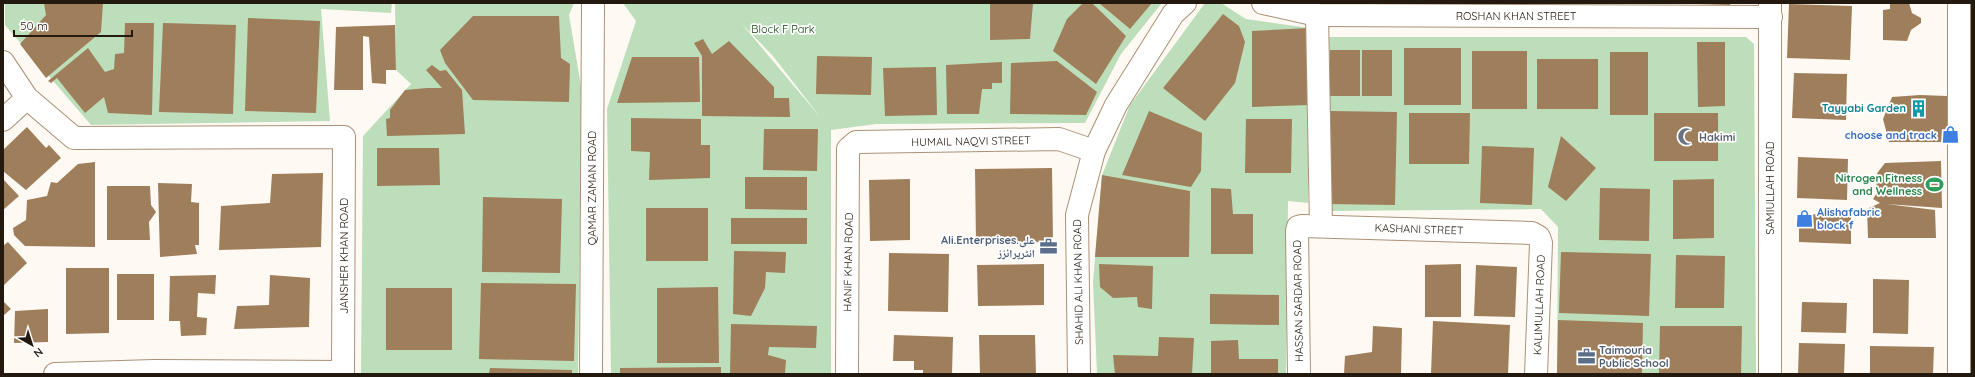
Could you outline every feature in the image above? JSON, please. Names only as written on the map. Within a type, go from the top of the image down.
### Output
[{"type":"street","name":"QAMAR ZAMAN ROAD","points":[[591,374],[593,3]]},
{"type":"street","name":"SHAHID ALI KHAN ROAD","points":[[1079,374],[1077,215],[1094,151],[1116,105],[1174,14],[1185,3]]},
{"type":"street","name":"ROSHAN KHAN STREET","points":[[1263,3],[1317,15],[1770,10]]},
{"type":"street","points":[[1959,3],[1959,374]]},
{"type":"street","name":"SAMIULLAH ROAD","points":[[1770,10],[1770,374]]},
{"type":"street","points":[[1317,15],[1320,226]]},
{"type":"street","points":[[3,62],[27,98],[3,120]]},
{"type":"street","name":"JANSHER KHAN ROAD","points":[[27,98],[74,138],[344,137],[343,373]]},
{"type":"street","name":"HUMAIL NAQVI STREET","points":[[848,149],[856,142],[1059,139],[1094,151]]},
{"type":"street","name":"HANIF KHAN ROAD","points":[[847,374],[848,149]]},
{"type":"street","name":"KASHANI STREET","points":[[1298,227],[1320,226],[1532,233],[1539,237]]},
{"type":"street","name":"HASSAN SARDAR ROAD","points":[[1298,227],[1299,374]]},
{"type":"street","name":"KALIMULLAH ROAD","points":[[1536,374],[1541,243],[1539,237]]},
{"type":"street","points":[[55,374],[154,371],[343,373]]},
{"type":"green space","points":[[5,3],[392,3],[391,13],[321,9],[330,121],[91,125],[5,25]]},
{"type":"green space","points":[[395,3],[574,3],[569,15],[582,92],[578,374],[361,374],[363,136],[411,84],[396,70]]},
{"type":"green space","name":"Block F Park","points":[[623,3],[1162,3],[1121,54],[1085,123],[876,124],[831,130],[831,374],[611,374],[607,109],[636,21]],"holes":[[[741,23],[773,56],[820,117]]]},
{"type":"green space","points":[[1205,3],[1221,3],[1246,19],[1309,28],[1308,203],[1288,201],[1286,374],[1097,374],[1093,282],[1102,175],[1130,105]]},
{"type":"green space","points":[[1327,37],[1746,37],[1754,44],[1756,374],[1557,374],[1558,227],[1541,209],[1326,211]]},
{"type":"building","points":[[44,3],[103,3],[101,32],[46,78],[20,44],[46,15]]},
{"type":"building","points":[[990,3],[1033,3],[1030,39],[990,40]]},
{"type":"building","points":[[1083,3],[1092,3],[1126,36],[1096,84],[1053,51],[1067,19]]},
{"type":"building","points":[[1099,3],[1152,3],[1130,29]]},
{"type":"building","points":[[1730,3],[1730,5],[1697,4]]},
{"type":"building","points":[[1890,3],[1909,3],[1912,13],[1921,18],[1921,23],[1911,30],[1907,41],[1883,40],[1883,10],[1890,9]]},
{"type":"building","points":[[1789,4],[1852,6],[1850,60],[1787,58]]},
{"type":"building","points":[[1223,14],[1239,26],[1245,42],[1235,83],[1205,121],[1163,88]]},
{"type":"building","points":[[473,16],[559,16],[561,58],[570,64],[569,102],[473,100],[445,63],[440,50]]},
{"type":"building","points":[[248,18],[320,21],[316,113],[245,111]]},
{"type":"building","points":[[125,23],[154,23],[152,115],[108,113],[104,97],[85,113],[57,78],[51,83],[48,81],[88,48],[105,72],[114,69],[115,54],[124,53]]},
{"type":"building","points":[[163,23],[236,25],[233,114],[159,112]]},
{"type":"building","points":[[395,25],[396,70],[386,70],[386,84],[372,83],[369,37],[363,36],[363,90],[334,90],[336,27]]},
{"type":"building","points":[[1309,28],[1309,105],[1252,107],[1252,31]]},
{"type":"building","points":[[703,39],[712,54],[729,41],[774,87],[774,98],[789,98],[790,117],[702,116],[702,56],[694,43]]},
{"type":"building","points":[[1697,42],[1725,42],[1725,106],[1698,107]]},
{"type":"building","points":[[1404,48],[1461,48],[1461,105],[1404,105]]},
{"type":"building","points":[[1330,50],[1360,50],[1360,96],[1330,96]]},
{"type":"building","points":[[1362,50],[1392,50],[1392,96],[1362,96]]},
{"type":"building","points":[[1472,51],[1527,51],[1527,109],[1472,109]]},
{"type":"building","points":[[1610,52],[1648,52],[1648,115],[1610,115]]},
{"type":"building","points":[[817,56],[872,57],[871,95],[816,94]]},
{"type":"building","points":[[632,57],[699,57],[700,102],[617,103]]},
{"type":"building","points":[[1537,59],[1598,59],[1598,109],[1537,109]]},
{"type":"building","points":[[1057,61],[1097,92],[1086,115],[1010,114],[1011,63]]},
{"type":"building","points":[[1002,62],[1002,83],[992,83],[992,89],[982,89],[979,114],[947,114],[946,65]]},
{"type":"building","points":[[432,65],[440,71],[446,70],[462,90],[465,134],[387,136],[386,119],[390,118],[390,110],[405,90],[442,88],[426,70]]},
{"type":"building","points":[[936,67],[937,115],[885,116],[883,68]]},
{"type":"building","points":[[1794,73],[1847,74],[1846,120],[1792,118]]},
{"type":"building","name":"Tayyabi Garden","points":[[1920,95],[1947,96],[1953,120],[1944,142],[1889,142],[1883,119],[1892,97]]},
{"type":"building","points":[[1149,111],[1202,133],[1201,171],[1191,187],[1122,175]]},
{"type":"building","points":[[1330,111],[1397,112],[1395,205],[1328,204]]},
{"type":"building","points":[[1409,113],[1470,113],[1469,164],[1409,164]]},
{"type":"building","name":"Hakimi","points":[[1654,113],[1718,113],[1718,161],[1654,161]]},
{"type":"building","points":[[631,118],[701,119],[701,145],[710,145],[710,178],[649,180],[650,152],[631,151]]},
{"type":"building","points":[[1246,119],[1292,119],[1291,173],[1245,173]]},
{"type":"building","points":[[27,127],[46,148],[49,145],[61,158],[26,190],[3,171],[3,150]]},
{"type":"building","points":[[764,129],[818,129],[817,171],[763,170]]},
{"type":"building","points":[[1561,136],[1596,168],[1566,201],[1548,187]]},
{"type":"building","points":[[1482,146],[1534,148],[1532,205],[1480,203]]},
{"type":"building","points":[[377,148],[439,148],[440,185],[377,186]]},
{"type":"building","points":[[1798,157],[1848,159],[1847,200],[1797,198]]},
{"type":"building","points":[[1941,161],[1942,208],[1886,204],[1935,210],[1936,238],[1868,238],[1867,209],[1880,203],[1873,199],[1878,191],[1875,178],[1885,163]]},
{"type":"building","points":[[95,162],[95,247],[25,246],[14,235],[13,228],[26,220],[27,200],[47,196],[51,182],[57,183],[78,164]]},
{"type":"building","points":[[1052,168],[1053,242],[976,243],[975,169]]},
{"type":"building","points":[[323,173],[321,247],[219,250],[221,206],[270,203],[272,174]]},
{"type":"building","points":[[1102,175],[1190,191],[1189,257],[1095,257]]},
{"type":"building","points":[[745,177],[807,177],[807,210],[745,209]]},
{"type":"building","points":[[3,179],[19,196],[3,210]]},
{"type":"building","points":[[910,179],[910,240],[870,241],[869,180]]},
{"type":"building","points":[[1714,179],[1714,238],[1673,239],[1673,180]]},
{"type":"building","points":[[158,183],[192,184],[191,202],[199,203],[199,245],[195,245],[197,254],[160,257]]},
{"type":"building","points":[[107,186],[150,186],[151,205],[156,212],[149,222],[150,240],[107,240]]},
{"type":"building","points":[[1211,188],[1231,189],[1233,214],[1253,214],[1253,254],[1211,254]]},
{"type":"building","points":[[1600,188],[1650,189],[1649,241],[1599,240]]},
{"type":"building","points":[[483,197],[562,199],[560,273],[482,272]]},
{"type":"building","points":[[646,208],[708,208],[708,261],[646,261]]},
{"type":"building","points":[[1799,214],[1851,215],[1851,244],[1799,242]]},
{"type":"building","points":[[731,218],[807,218],[807,244],[731,244]]},
{"type":"building","points":[[8,242],[27,263],[3,286],[3,246]]},
{"type":"building","points":[[734,251],[786,252],[785,273],[766,272],[765,288],[751,316],[733,314]]},
{"type":"building","points":[[1561,252],[1651,254],[1649,316],[1559,313]]},
{"type":"building","points":[[889,253],[949,254],[948,312],[888,311]]},
{"type":"building","points":[[1676,255],[1725,256],[1724,308],[1675,308]]},
{"type":"building","points":[[1044,264],[1044,305],[978,306],[977,265]]},
{"type":"building","points":[[1099,264],[1153,266],[1152,309],[1138,307],[1137,297],[1113,298],[1100,287]]},
{"type":"building","points":[[1461,264],[1461,317],[1425,317],[1425,265]]},
{"type":"building","points":[[1476,265],[1517,267],[1515,317],[1474,316]]},
{"type":"building","points":[[66,268],[109,268],[109,333],[66,334]]},
{"type":"building","points":[[117,274],[154,274],[154,320],[117,320]]},
{"type":"building","points":[[216,275],[215,294],[198,293],[197,317],[207,318],[206,335],[181,336],[180,321],[169,321],[170,276]]},
{"type":"building","points":[[270,275],[310,278],[309,327],[234,329],[237,306],[269,305]]},
{"type":"building","points":[[1873,279],[1909,280],[1908,334],[1873,333]]},
{"type":"building","points":[[481,283],[576,284],[574,361],[479,359]]},
{"type":"building","points":[[718,287],[719,363],[657,363],[657,288]]},
{"type":"building","points":[[386,288],[452,288],[452,350],[386,350]]},
{"type":"building","points":[[1210,294],[1279,295],[1279,325],[1210,324]]},
{"type":"building","points":[[3,301],[11,309],[3,316]]},
{"type":"building","points":[[1802,302],[1847,303],[1846,333],[1801,332]]},
{"type":"building","points":[[48,309],[48,342],[14,343],[15,311]]},
{"type":"building","points":[[1558,320],[1643,323],[1642,374],[1557,374]]},
{"type":"building","points":[[1433,321],[1510,325],[1508,374],[1431,374]]},
{"type":"building","points":[[731,324],[817,326],[816,348],[769,347],[768,355],[786,360],[785,373],[730,374]]},
{"type":"building","points":[[1373,326],[1402,328],[1401,374],[1344,374],[1345,356],[1372,352]]},
{"type":"building","points":[[1660,326],[1742,326],[1741,374],[1659,374]]},
{"type":"building","points":[[894,335],[953,337],[952,374],[923,374],[923,370],[914,370],[914,361],[893,361]]},
{"type":"building","points":[[979,335],[1035,335],[1036,374],[980,374]]},
{"type":"building","points":[[1159,337],[1194,338],[1192,374],[1115,374],[1113,355],[1158,356]]},
{"type":"building","points":[[1238,340],[1239,359],[1278,359],[1278,374],[1211,374],[1211,341]]},
{"type":"building","points":[[1799,343],[1845,344],[1844,374],[1798,374]]},
{"type":"building","points":[[1870,346],[1934,347],[1933,374],[1870,374]]},
{"type":"building","points":[[721,367],[721,374],[620,374],[620,368]]},
{"type":"building","points":[[490,368],[572,370],[572,374],[489,374]]},
{"type":"place","name":"Tayyabi Garden","points":[[1919,108]]},
{"type":"place","name":"choose and track","points":[[1950,135]]},
{"type":"place","name":"Hakimi","points":[[1686,137]]},
{"type":"place","name":"Nitrogen Fitness and Wellness","points":[[1935,184]]},
{"type":"place","name":"Alishafabric block f","points":[[1804,218]]},
{"type":"place","name":"Ali.Enterprises.علی انٹرپرائزز","points":[[1048,246]]},
{"type":"place","name":"Taimouria Public School","points":[[1586,356]]}]
